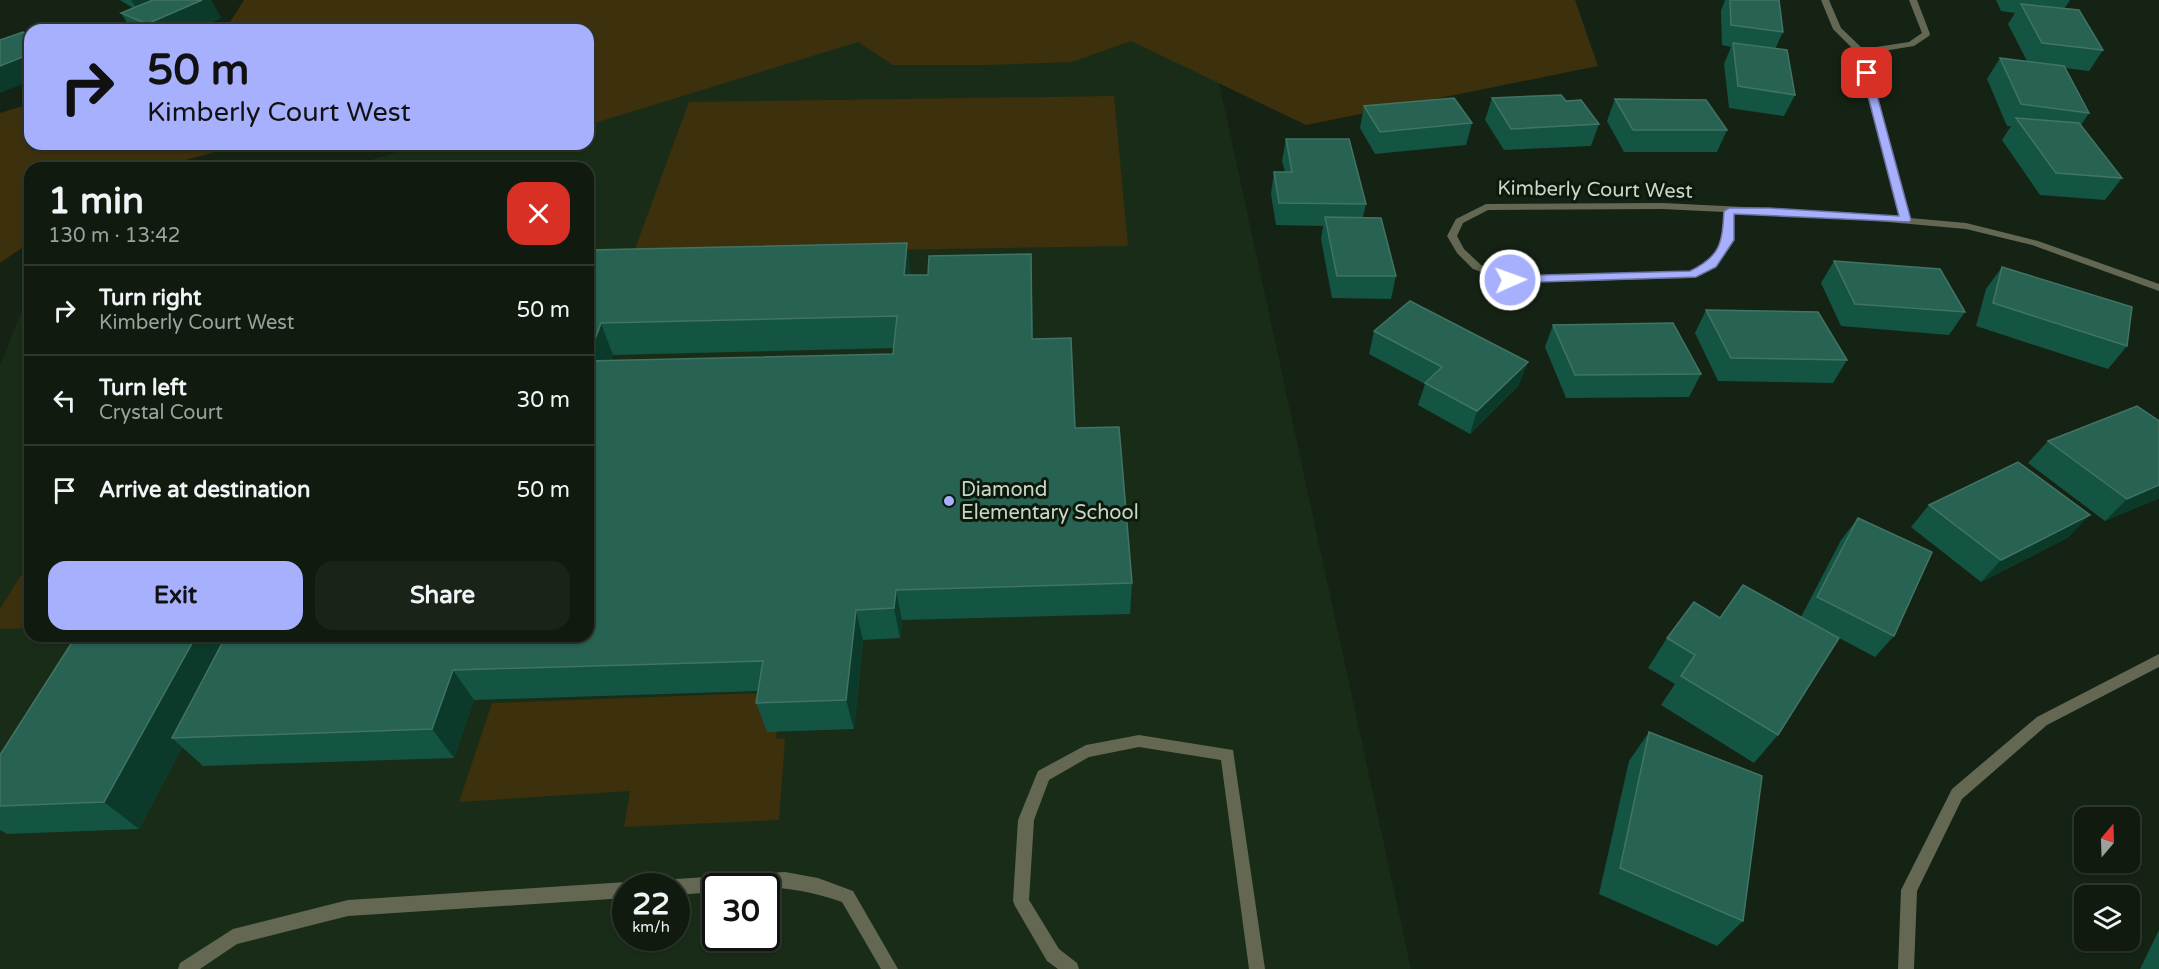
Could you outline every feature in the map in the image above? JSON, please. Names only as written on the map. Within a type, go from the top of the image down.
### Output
[{"type":"street","points":[[1825,0],[1837,30],[1861,52],[1906,220]]},
{"type":"street","points":[[1861,52],[1911,44],[1926,34],[1913,0]]},
{"type":"street","name":"Kimberly Court West","points":[[1729,211],[1728,240],[1712,265],[1692,275],[1510,280],[1477,267],[1460,251],[1452,236],[1459,221],[1486,207],[1662,206],[1906,220],[1966,226],[2035,243],[2159,288]]},
{"type":"street","points":[[1906,969],[1909,890],[1957,794],[2042,722],[2159,660]]},
{"type":"street","points":[[1071,969],[1053,955],[1021,901],[1026,820],[1043,776],[1086,751],[1139,741],[1228,755],[1257,969]]},
{"type":"street","points":[[690,886],[786,880],[818,886],[847,896],[890,969]]},
{"type":"street","points":[[186,969],[233,937],[348,908],[612,891]]},
{"type":"shaded area","points":[[244,0],[1575,0],[1598,66],[1306,125],[1131,41],[1072,62],[988,65],[893,65],[858,42],[594,123],[594,24],[229,24]]},
{"type":"shaded area","name":"Diamond Elementary School","points":[[926,0],[1210,41],[1411,969],[0,969],[0,366],[24,304],[24,642],[594,642],[594,162],[364,162],[404,150],[594,150],[594,94]]},
{"type":"shaded area","points":[[1114,96],[1128,246],[633,254],[689,102]]},
{"type":"shaded area","points":[[24,106],[24,150],[223,150],[178,162],[24,162],[24,246],[0,263],[0,113]]},
{"type":"shaded area","points":[[24,571],[24,628],[0,629],[0,609]]},
{"type":"shaded area","points":[[782,692],[776,738],[785,739],[779,820],[624,827],[630,791],[459,802],[492,703]]},
{"type":"building","points":[[153,0],[202,0],[147,24],[121,13]]},
{"type":"building","points":[[1730,0],[1779,0],[1783,32],[1731,25]]},
{"type":"building","points":[[2021,4],[2079,10],[2103,50],[2042,43]]},
{"type":"building","points":[[24,33],[24,56],[0,66],[0,40]]},
{"type":"building","points":[[1733,43],[1787,50],[1795,95],[1738,86]]},
{"type":"building","points":[[2000,58],[2064,66],[2089,113],[2021,104]]},
{"type":"building","points":[[1561,95],[1566,101],[1581,100],[1599,124],[1511,129],[1492,98]]},
{"type":"building","points":[[1454,98],[1472,123],[1380,132],[1364,106]]},
{"type":"building","points":[[1615,99],[1706,100],[1727,130],[1633,130]]},
{"type":"building","points":[[2016,118],[2079,123],[2122,178],[2056,173]]},
{"type":"building","points":[[1286,139],[1349,139],[1366,204],[1279,203],[1274,172],[1292,172]]},
{"type":"building","points":[[1325,217],[1381,218],[1396,276],[1337,276]]},
{"type":"building","points":[[907,243],[904,275],[928,275],[929,256],[1031,254],[1032,339],[1071,338],[1075,428],[1119,427],[1132,583],[896,590],[894,608],[856,610],[846,700],[756,703],[763,661],[453,670],[432,729],[172,738],[223,642],[594,642],[594,361],[893,354],[897,316],[601,323],[594,342],[594,250]]},
{"type":"building","points":[[1834,261],[1940,269],[1965,312],[1855,304]]},
{"type":"building","points":[[2002,267],[2132,307],[2127,346],[1993,303]]},
{"type":"building","points":[[1410,301],[1528,362],[1477,411],[1425,383],[1442,367],[1374,331]]},
{"type":"building","points":[[1706,310],[1818,312],[1847,360],[1731,358]]},
{"type":"building","points":[[1673,323],[1701,374],[1575,375],[1553,325]]},
{"type":"building","points":[[2137,406],[2159,421],[2159,485],[2127,499],[2048,441]]},
{"type":"building","points":[[2018,462],[2090,515],[2001,560],[1929,505]]},
{"type":"building","points":[[1858,518],[1932,552],[1894,636],[1817,597]]},
{"type":"building","points":[[1743,585],[1839,638],[1778,735],[1681,676],[1695,655],[1667,638],[1694,602],[1720,618]]},
{"type":"building","points":[[72,642],[193,642],[104,802],[0,806],[0,755]]},
{"type":"building","points":[[1649,732],[1762,776],[1743,921],[1620,868]]},
{"type":"place","name":"Diamond Elementary School","points":[[949,501]]},
{"type":"route","points":[[1510,280],[1692,275],[1712,265],[1728,240],[1729,211],[1769,211],[1906,220],[1867,73]]}]
